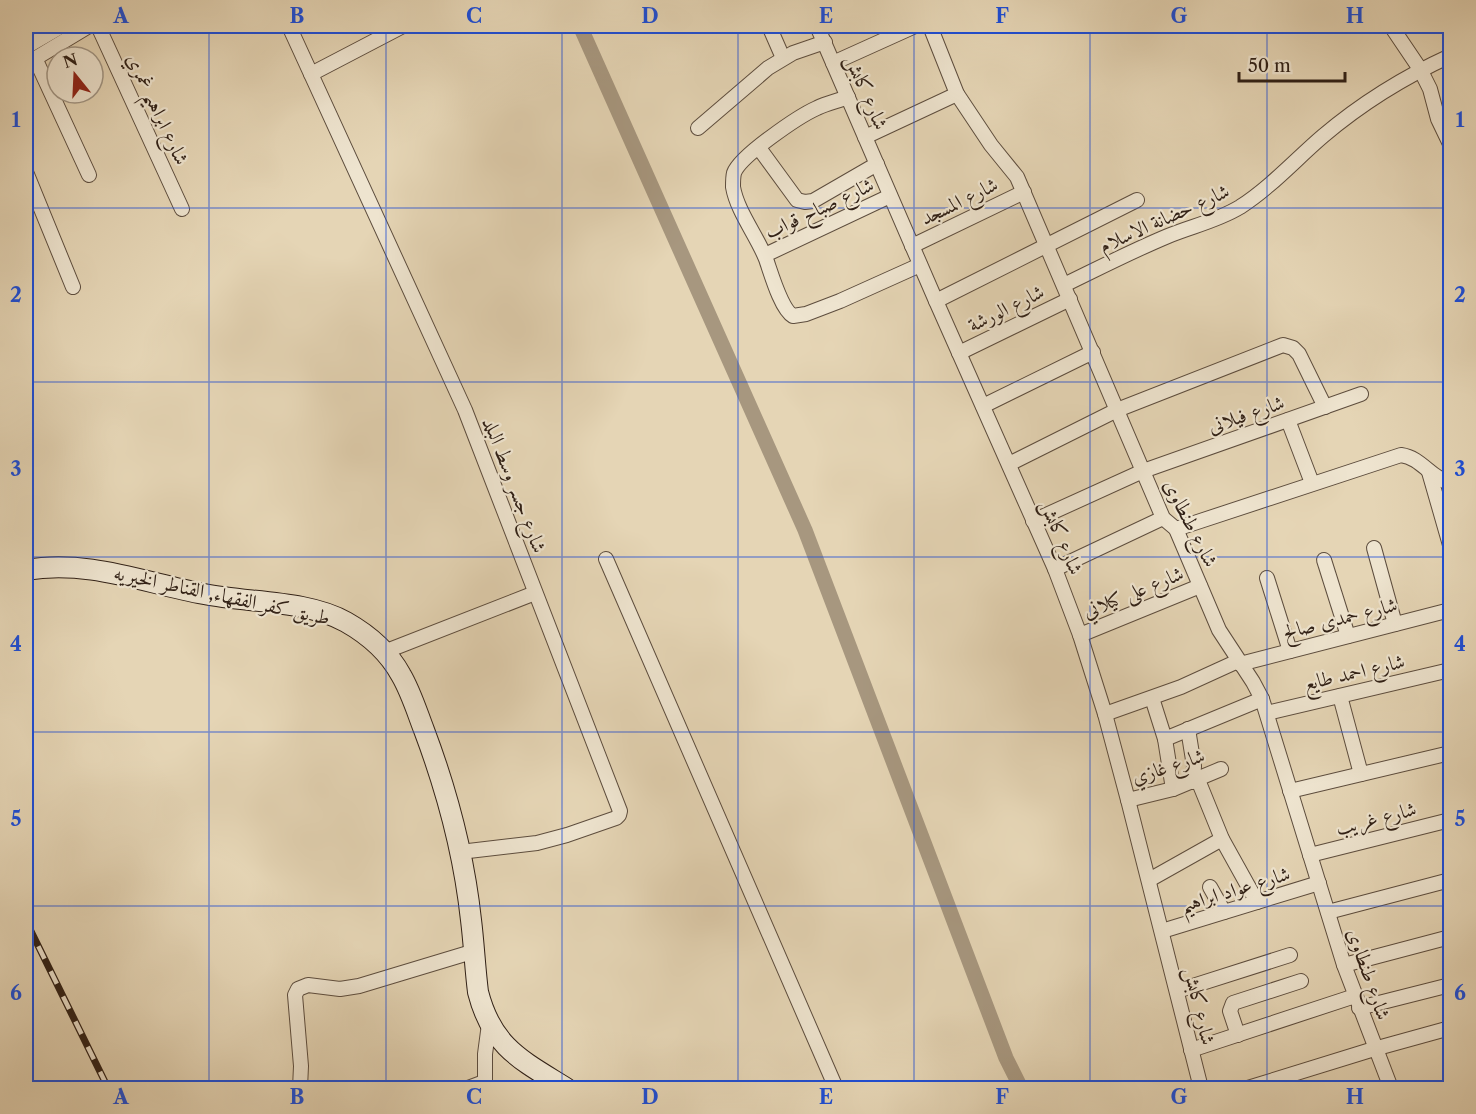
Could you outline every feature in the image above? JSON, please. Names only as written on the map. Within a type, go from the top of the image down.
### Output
[{"type":"street","points":[[26,47],[45,30],[62,26]]},
{"type":"street","points":[[89,26],[30,61],[89,175]]},
{"type":"street","name":"شارع ابراهيم غمري","points":[[98,26],[182,209]]},
{"type":"street","name":"شارع جسر وسط البلد","points":[[288,26],[465,410],[619,806],[619,815],[567,835],[537,843],[460,852]]},
{"type":"street","points":[[310,74],[403,26]]},
{"type":"street","points":[[769,26],[783,58]]},
{"type":"street","name":"شارع كابش","points":[[817,26],[1055,569],[1080,635],[1105,714],[1128,800],[1201,1089]]},
{"type":"street","points":[[833,63],[915,26]]},
{"type":"street","name":"شارع طنطاوى","points":[[930,26],[957,94],[991,146],[1017,177],[1163,518],[1176,529],[1219,630],[1253,682],[1265,706],[1344,965],[1391,1089]]},
{"type":"street","points":[[1391,26],[1420,69],[1430,89],[1438,119],[1450,144]]},
{"type":"street","points":[[698,128],[753,80],[783,58],[825,42]]},
{"type":"street","name":"شارع حضانة الاسلام","points":[[1067,292],[1137,250],[1171,235],[1205,224],[1238,208],[1267,188],[1353,112],[1420,69],[1450,56]]},
{"type":"street","points":[[865,137],[957,94]]},
{"type":"street","points":[[848,97],[817,108],[786,127],[740,164],[734,173],[732,184],[735,196],[765,255],[785,309],[793,316],[806,314],[840,301],[920,265]]},
{"type":"street","points":[[759,148],[797,200],[804,202],[813,201],[877,164]]},
{"type":"street","points":[[26,172],[73,287]]},
{"type":"street","name":"شارع المسجد","points":[[912,246],[1024,192]]},
{"type":"street","name":"شارع صباح قواب","points":[[765,255],[890,196]]},
{"type":"street","name":"شارع حضانة الاسلام","points":[[936,301],[1137,200]]},
{"type":"street","name":"شارع الورشة","points":[[959,353],[1067,292]]},
{"type":"street","points":[[1009,464],[1117,410],[1284,345],[1293,348],[1299,354],[1325,407]]},
{"type":"street","points":[[983,406],[1093,352]]},
{"type":"street","name":"شارع فيلانى","points":[[1033,521],[1143,471],[1361,394]]},
{"type":"street","points":[[1288,420],[1312,483]]},
{"type":"street","points":[[1176,529],[1401,455],[1417,460],[1429,472],[1450,483]]},
{"type":"street","points":[[1429,472],[1450,545]]},
{"type":"street","points":[[1055,569],[1163,518]]},
{"type":"street","points":[[1374,548],[1395,624]]},
{"type":"street","points":[[606,559],[836,1089]]},
{"type":"street","points":[[1324,560],[1348,636]]},
{"type":"street","name":"طريق كفر الفقهاء, القناطر الخيريه","points":[[26,570],[50,566],[93,568],[205,595],[298,606],[323,612],[345,621],[366,635],[384,652],[401,675],[432,750],[448,801],[460,852],[475,951],[478,992],[489,1024],[509,1050],[566,1089]]},
{"type":"street","points":[[1267,578],[1290,651]]},
{"type":"street","name":"شارع على كيلاني","points":[[1080,635],[1200,586]]},
{"type":"street","points":[[384,652],[535,593]]},
{"type":"street","name":"شارع حمدى صالح","points":[[1105,714],[1152,698],[1239,662],[1450,610]]},
{"type":"street","name":"شارع احمد طايع","points":[[1165,739],[1188,729],[1265,706],[1340,696],[1450,670]]},
{"type":"street","points":[[1340,696],[1361,774]]},
{"type":"street","points":[[1152,698],[1165,739],[1173,789]]},
{"type":"street","points":[[1188,729],[1195,781],[1222,839],[1257,902]]},
{"type":"street","points":[[1290,791],[1450,753]]},
{"type":"street","name":"شارع غازي","points":[[1128,800],[1173,789],[1221,769]]},
{"type":"street","name":"شارع غريب","points":[[1310,855],[1450,820]]},
{"type":"street","points":[[1149,880],[1222,839]]},
{"type":"street","points":[[1328,912],[1450,880]]},
{"type":"street","name":"شارع عواد ابراهيم","points":[[1162,931],[1319,883]]},
{"type":"street","points":[[1210,887],[1224,912]]},
{"type":"street","points":[[1344,965],[1450,937]]},
{"type":"street","points":[[300,1089],[301,1066],[295,995],[298,989],[308,985],[340,989],[359,986],[475,951]]},
{"type":"street","points":[[1177,991],[1290,955]]},
{"type":"street","points":[[1238,1035],[1230,1011],[1233,1003],[1301,981]]},
{"type":"street","points":[[1191,1050],[1357,1002],[1450,985]]},
{"type":"street","points":[[468,1089],[485,1085],[489,1024]]},
{"type":"street","points":[[1248,1089],[1374,1049],[1450,1028]]},
{"type":"waterway","points":[[580,26],[805,530],[1006,1058],[1021,1088]]},
{"type":"railway","points":[[26,921],[108,1088]]}]
